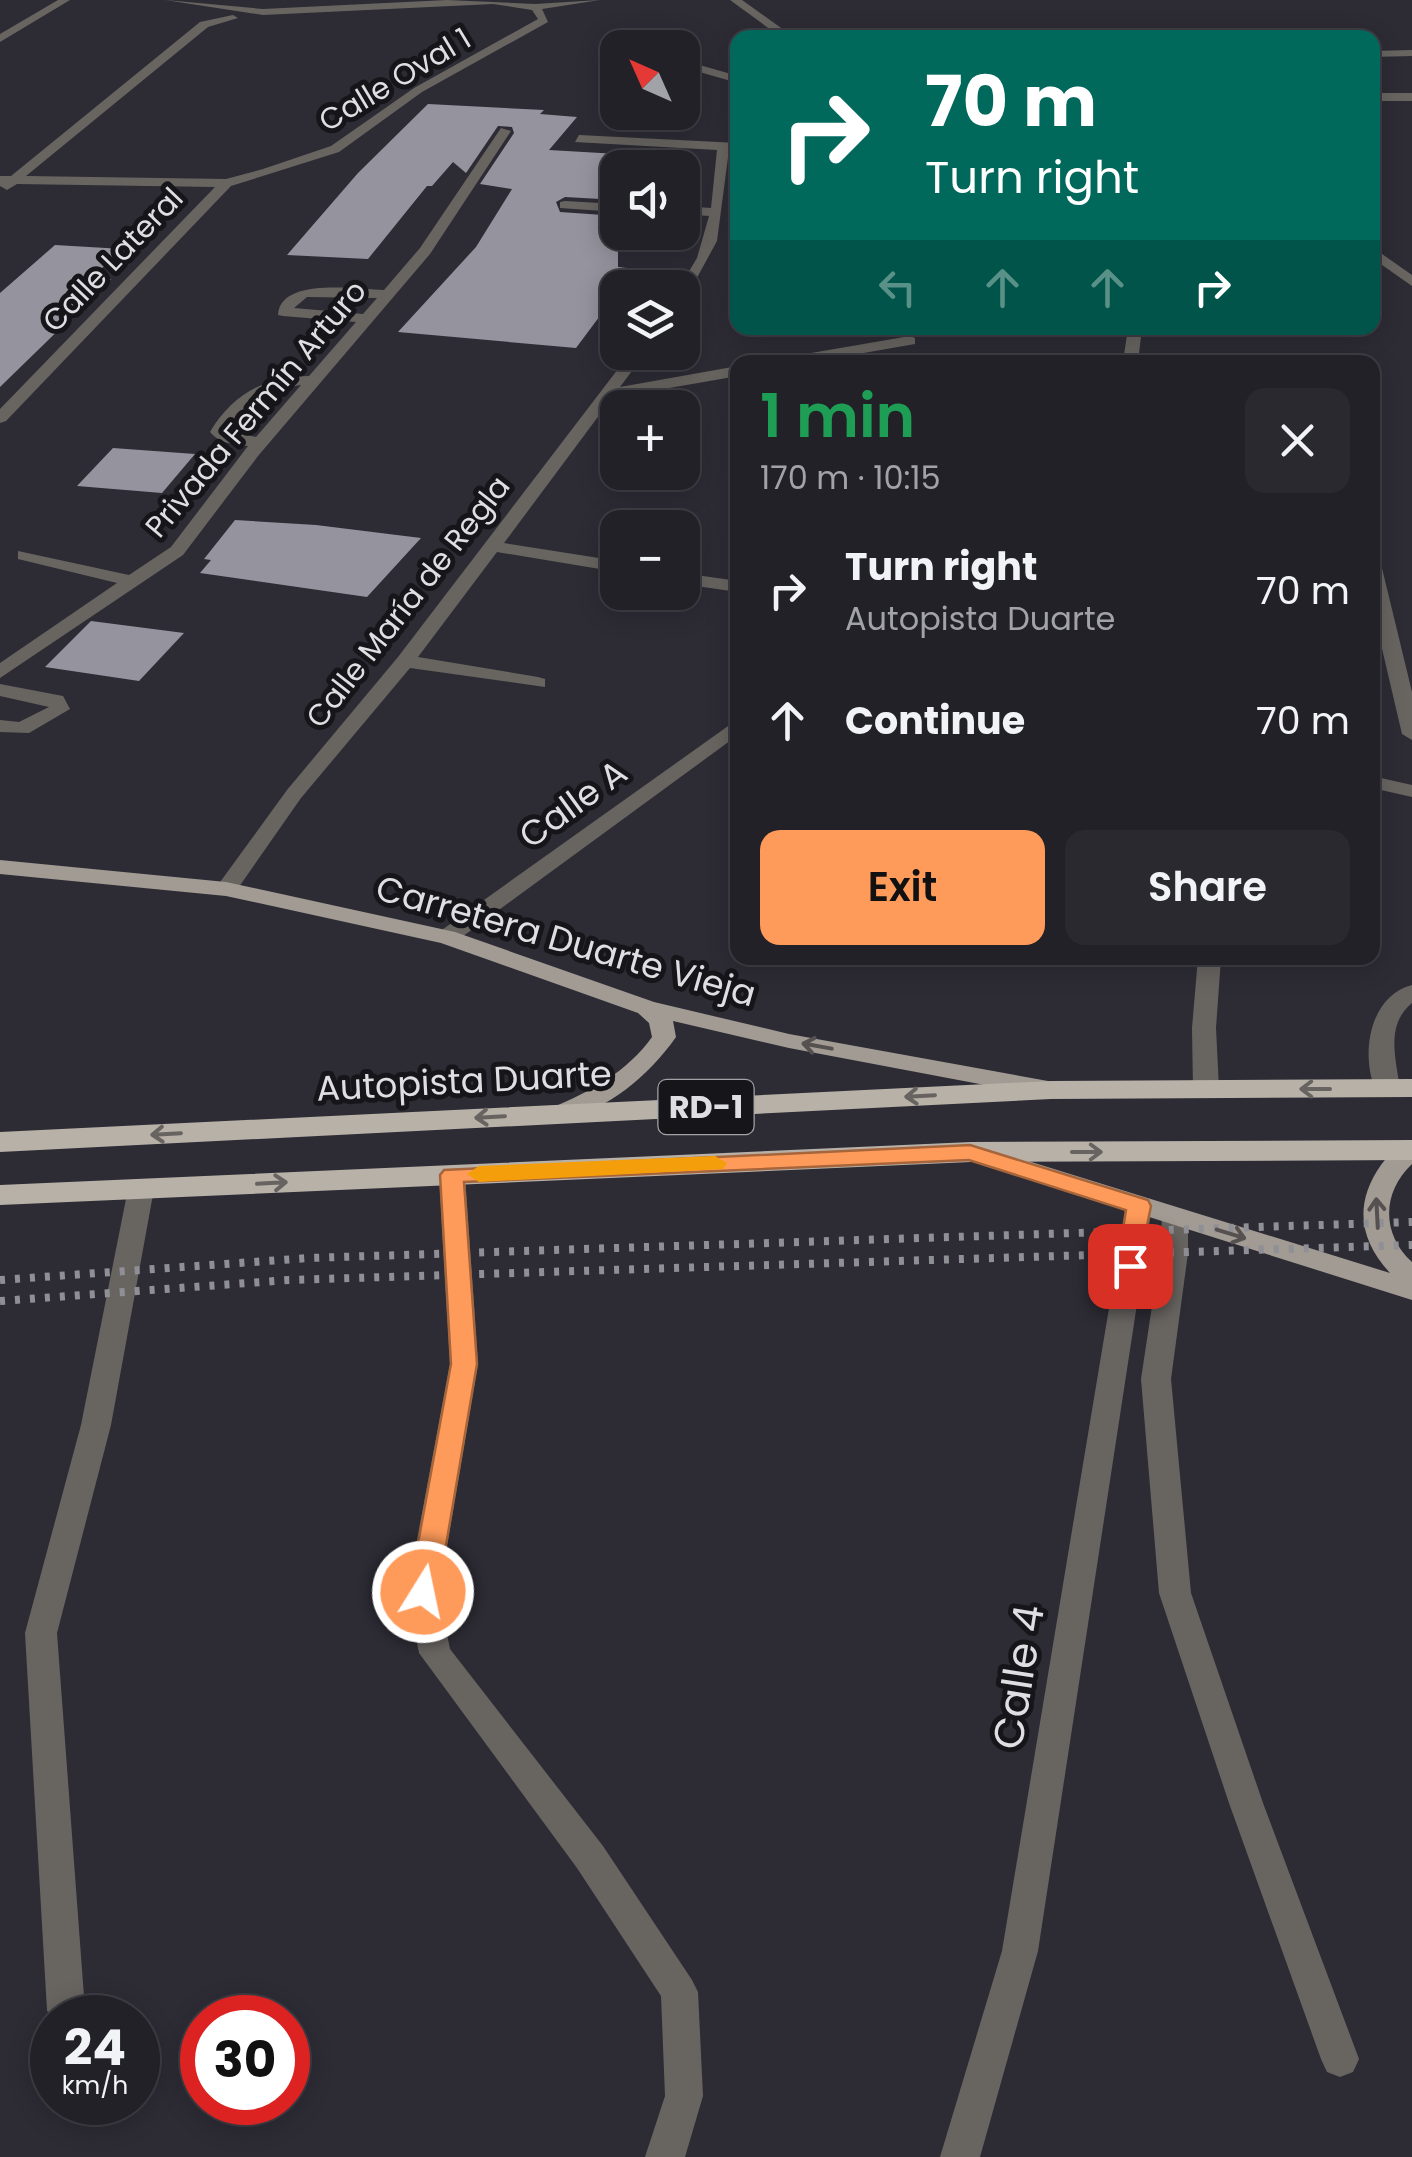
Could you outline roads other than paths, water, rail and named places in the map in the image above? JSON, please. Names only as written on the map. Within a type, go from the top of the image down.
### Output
[{"type":"highway","name":"Autopista Duarte","points":[[0,1142],[1051,1090],[1400,1088]]},
{"type":"highway","name":"RD-1","points":[[1,1197],[970,1152],[1412,1150]]},
{"type":"main road","name":"Carretera Duarte Vieja","points":[[0,867],[226,889],[446,937],[647,1008],[789,1041],[1051,1090]]},
{"type":"main road","points":[[560,1114],[620,1084],[650,1060],[664,1037],[660,1022],[647,1008]]},
{"type":"main road","points":[[1412,1150],[1389,1168],[1377,1188],[1375,1216],[1386,1251],[1412,1278]]},
{"type":"main road","points":[[970,1152],[1412,1290]]},
{"type":"street","points":[[0,38],[65,0]]},
{"type":"street","points":[[170,0],[206,8],[263,12],[493,1],[535,7],[595,0]]},
{"type":"street","points":[[284,12],[296,0]]},
{"type":"street","points":[[735,0],[778,30]]},
{"type":"street","name":"Calle Oval 1","points":[[6,181],[226,183],[335,148],[418,90],[544,20],[535,7]]},
{"type":"street","points":[[204,24],[206,8]]},
{"type":"street","points":[[0,192],[6,181],[204,24],[263,12]]},
{"type":"street","points":[[1380,54],[1412,53]]},
{"type":"street","points":[[700,68],[730,78]]},
{"type":"street","points":[[1380,98],[1412,97]]},
{"type":"street","name":"Privada Fermín Arturo","points":[[0,672],[177,552],[261,442],[425,251],[505,131]]},
{"type":"street","points":[[579,139],[730,148],[713,241],[700,270]]},
{"type":"street","name":"Calle Lateral","points":[[0,418],[226,183]]},
{"type":"street","points":[[565,205],[600,207]]},
{"type":"street","points":[[700,211],[716,212]]},
{"type":"street","points":[[1380,257],[1412,282]]},
{"type":"street","points":[[370,319],[283,312],[297,295],[307,292],[390,294]]},
{"type":"street","points":[[845,355],[910,340]]},
{"type":"street","points":[[632,390],[730,372]]},
{"type":"street","points":[[261,442],[229,438],[218,432],[223,422],[266,384],[316,380]]},
{"type":"street","name":"Calle María de Regla","points":[[226,889],[294,794],[404,662],[600,407]]},
{"type":"street","points":[[492,546],[600,564]]},
{"type":"street","points":[[24,555],[130,581]]},
{"type":"street","points":[[700,581],[730,586]]},
{"type":"street","points":[[1380,598],[1412,734]]},
{"type":"street","points":[[404,662],[538,683]]},
{"type":"street","points":[[0,690],[56,700],[60,709],[22,729],[0,726]]},
{"type":"street","name":"Calle A","points":[[446,937],[730,731]]},
{"type":"street","points":[[1380,784],[1412,791]]},
{"type":"street","points":[[1206,1089],[1204,1028],[1208,965]]},
{"type":"street","points":[[1400,1088],[1381,1023],[1396,1002],[1412,992]]},
{"type":"street","points":[[452,1175],[464,1364],[423,1592],[434,1653],[590,1857],[679,1992],[684,2096],[665,2157]]},
{"type":"street","points":[[65,1995],[40,1633],[96,1425],[140,1189]]},
{"type":"street","name":"Calle 4","points":[[960,2157],[1020,1951],[1139,1206]]},
{"type":"street","points":[[1175,1217],[1174,1253],[1156,1378],[1175,1592],[1246,1803],[1340,2059]]},
{"type":"railway","points":[[0,1280],[309,1258],[1412,1222]]},
{"type":"railway","points":[[0,1301],[289,1280],[1412,1245]]}]
